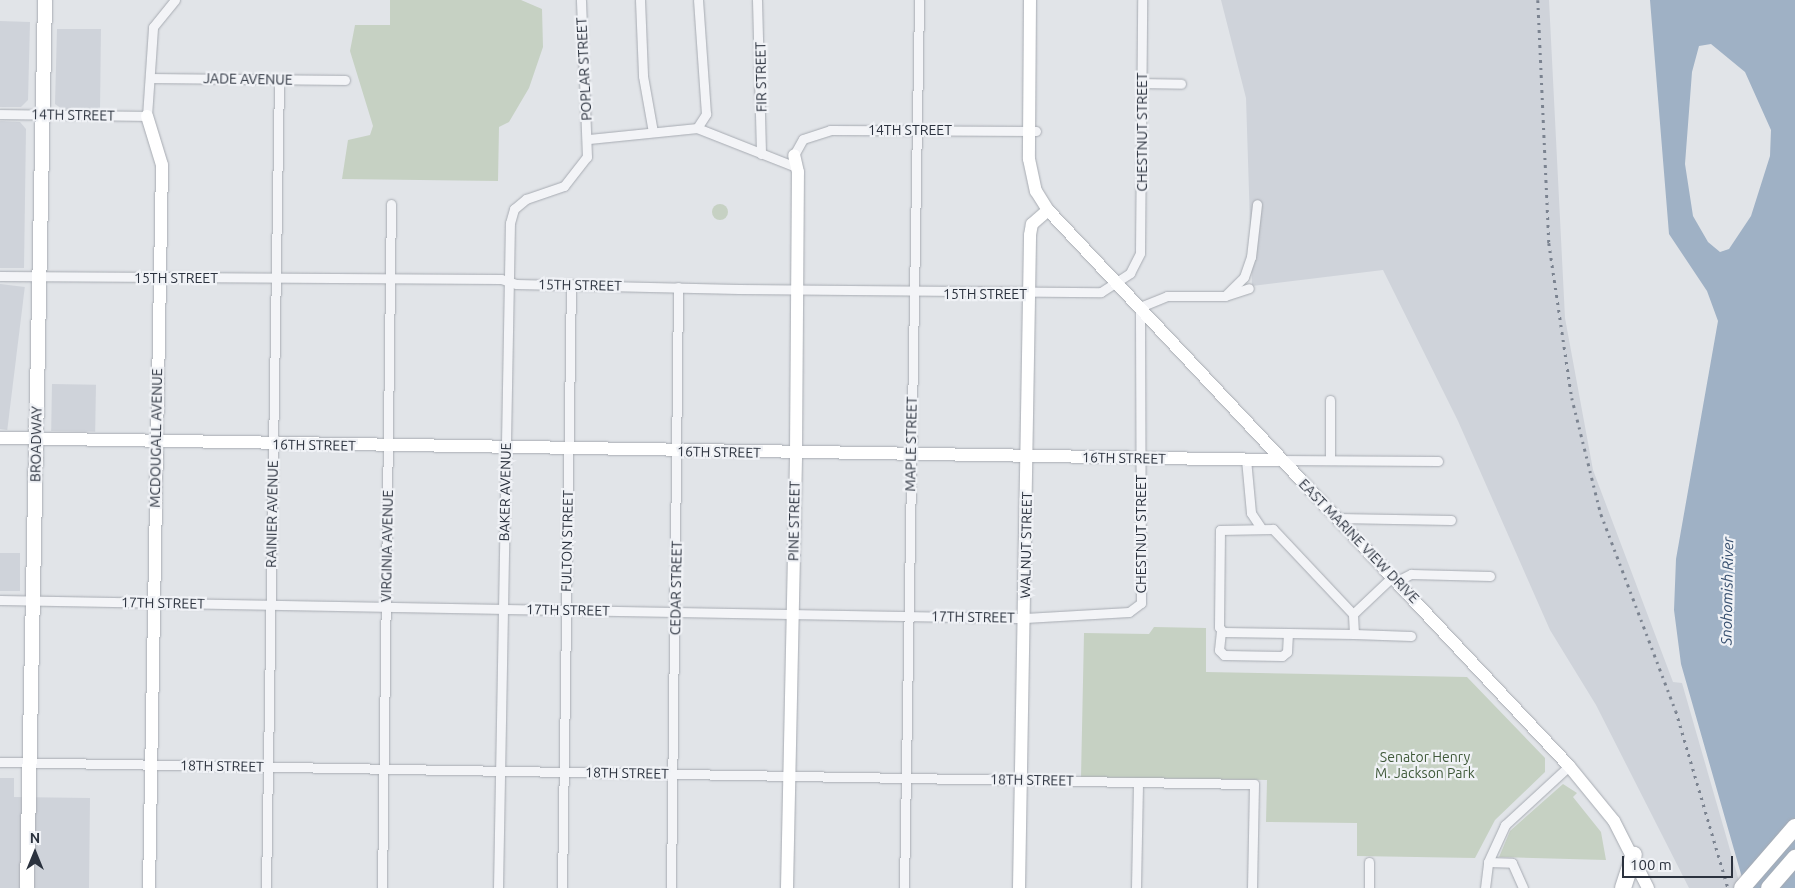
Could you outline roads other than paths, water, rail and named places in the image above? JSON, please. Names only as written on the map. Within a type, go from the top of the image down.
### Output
[{"type":"highway","points":[[1742,888],[1795,827]]},
{"type":"highway","points":[[1623,888],[1634,855]]},
{"type":"highway","points":[[1769,888],[1795,858]]},
{"type":"main road","name":"BROADWAY","points":[[27,888],[41,277],[45,0]]},
{"type":"street","name":"MCDOUGALL AVENUE","points":[[149,888],[162,165],[147,116],[152,78],[153,27],[175,0]]},
{"type":"street","name":"POPLAR STREET","points":[[581,0],[588,138]]},
{"type":"street","points":[[640,0],[642,76],[653,132]]},
{"type":"street","points":[[697,128],[706,114],[698,0]]},
{"type":"street","name":"FIR STREET","points":[[757,0],[761,154]]},
{"type":"street","name":"MAPLE STREET","points":[[904,888],[918,0]]},
{"type":"street","name":"EAST MARINE VIEW DRIVE","points":[[1030,0],[1032,176],[1048,210],[1117,285],[1140,307],[1279,460],[1395,578],[1569,766],[1614,821],[1634,855],[1648,888]]},
{"type":"street","name":"EAST MARINE VIEW DRIVE","points":[[1032,131],[1038,0]]},
{"type":"street","name":"CHESTNUT STREET","points":[[1117,285],[1137,264],[1140,253],[1142,0]]},
{"type":"street","name":"JADE AVENUE","points":[[152,78],[345,80]]},
{"type":"street","name":"RAINIER AVENUE","points":[[266,888],[279,80]]},
{"type":"street","points":[[1142,83],[1181,84]]},
{"type":"street","name":"14TH STREET","points":[[0,114],[147,116]]},
{"type":"street","points":[[588,138],[697,128],[761,154],[795,161]]},
{"type":"street","name":"14TH STREET","points":[[795,161],[803,139],[815,133],[916,130],[1032,131]]},
{"type":"street","name":"BAKER AVENUE","points":[[498,888],[508,282],[514,209],[575,177],[587,157],[588,138]]},
{"type":"street","name":"PINE STREET","points":[[788,888],[796,453],[797,290],[795,161]]},
{"type":"street","name":"VIRGINIA AVENUE","points":[[382,888],[392,278],[391,204]]},
{"type":"street","points":[[1226,296],[1244,277],[1251,257],[1257,204]]},
{"type":"street","name":"WALNUT STREET","points":[[1019,888],[1031,230],[1048,210]]},
{"type":"street","name":"15TH STREET","points":[[0,276],[160,279],[392,278],[913,293],[1029,294],[1086,294],[1117,285]]},
{"type":"street","name":"FULTON STREET","points":[[562,888],[570,284]]},
{"type":"street","name":"CEDAR STREET","points":[[671,888],[679,451],[678,287]]},
{"type":"street","points":[[1140,307],[1167,296],[1226,296],[1249,288]]},
{"type":"street","name":"CHESTNUT STREET","points":[[1136,610],[1141,603],[1140,307]]},
{"type":"street","points":[[1330,400],[1330,458]]},
{"type":"street","points":[[1256,433],[1256,449],[1246,459],[1251,514],[1261,528]]},
{"type":"street","name":"16TH STREET","points":[[0,438],[796,453],[1279,460],[1330,458],[1438,461]]},
{"type":"street","points":[[1337,518],[1451,520]]},
{"type":"street","points":[[1288,633],[1287,652],[1282,656],[1224,656],[1219,650],[1221,631],[1220,530],[1273,529],[1353,614],[1354,634]]},
{"type":"street","points":[[1353,614],[1395,578],[1411,574],[1490,576]]},
{"type":"street","name":"17TH STREET","points":[[0,600],[1024,618],[1136,610]]},
{"type":"street","points":[[1221,631],[1411,636]]},
{"type":"street","name":"18TH STREET","points":[[0,762],[1254,784],[1252,888]]},
{"type":"street","points":[[1485,888],[1488,862],[1495,842],[1516,812],[1569,766]]},
{"type":"street","points":[[1136,888],[1138,782]]},
{"type":"street","points":[[1369,862],[1369,888]]},
{"type":"street","points":[[1488,862],[1512,863],[1523,888]]},
{"type":"water","name":"Snohomish River","points":[[1650,0],[1795,0],[1795,888],[1745,888],[1681,664],[1674,610],[1676,559],[1718,321],[1707,291],[1669,234]],"holes":[[[1711,44],[1745,72],[1771,130],[1770,156],[1751,216],[1729,249],[1720,252],[1708,242],[1693,216],[1685,164],[1692,72],[1699,46]]]},
{"type":"railway","points":[[1538,0],[1549,243],[1572,398],[1601,514],[1676,711],[1728,888]]},
{"type":"park label","name":"Senator Henry M. Jackson Park","points":[[1425,766]]}]
